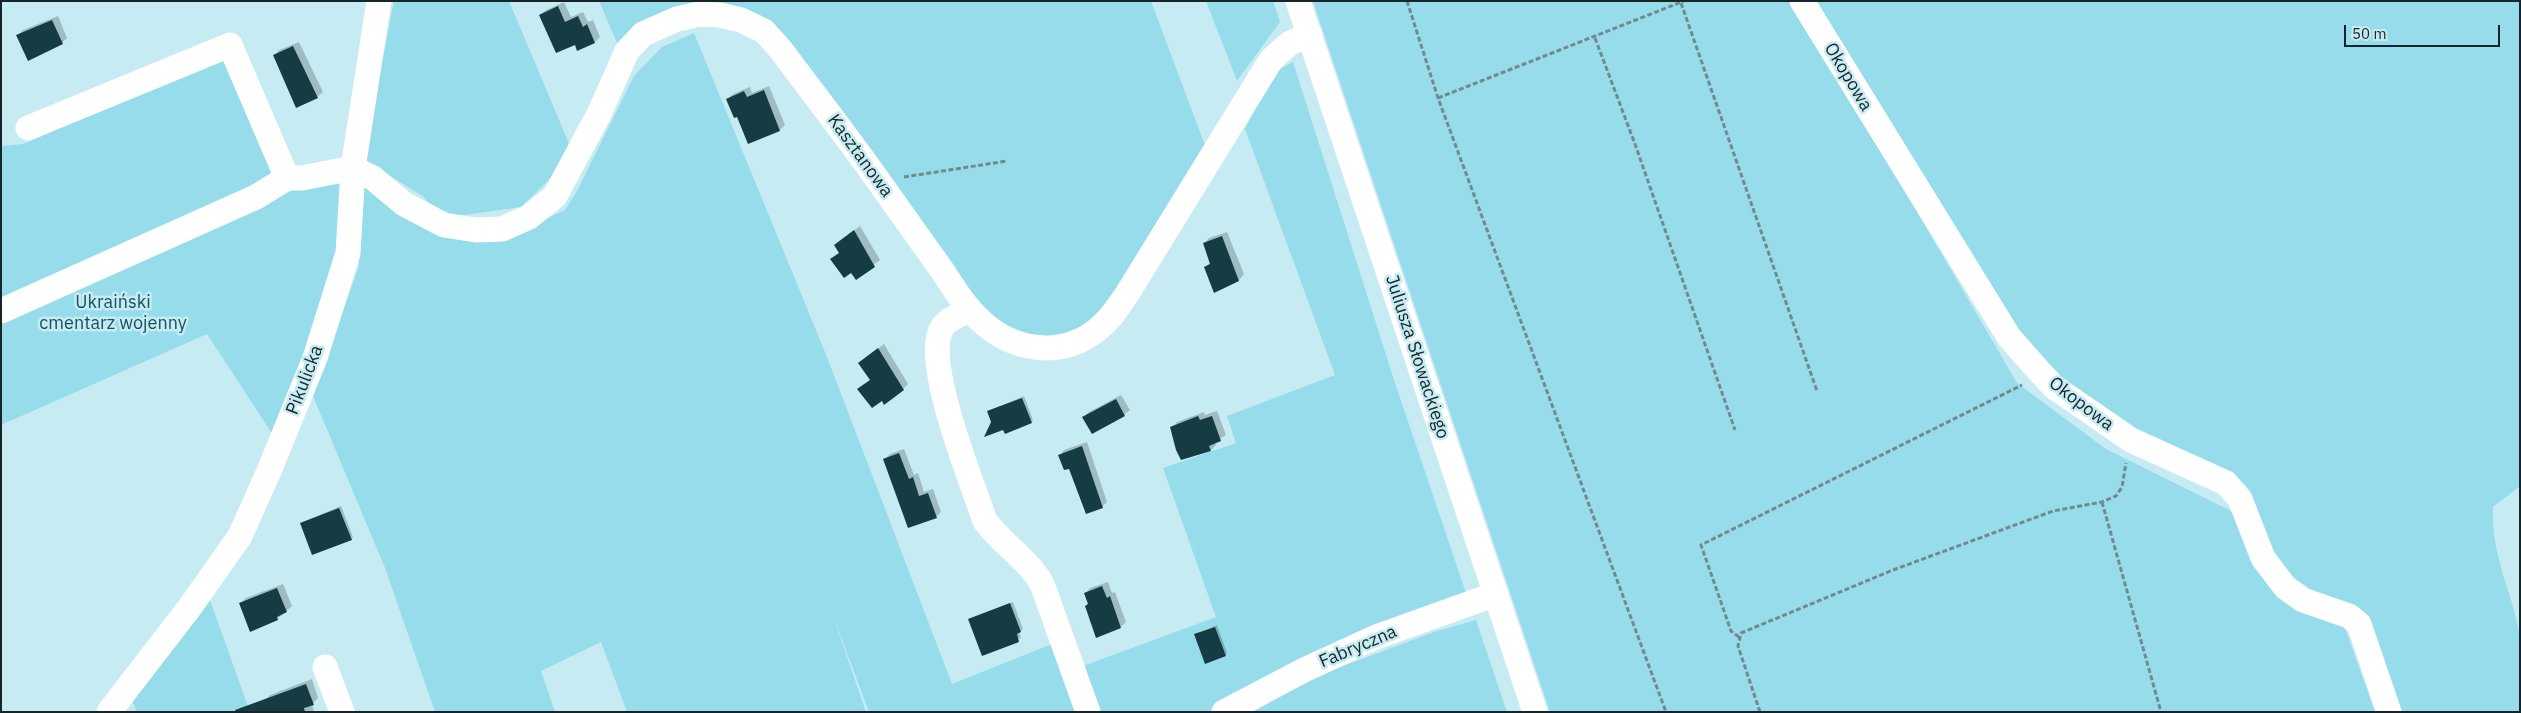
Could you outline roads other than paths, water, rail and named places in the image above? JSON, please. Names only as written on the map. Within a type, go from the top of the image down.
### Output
[{"type":"street","name":"Pikulicka","points":[[109,712],[190,607],[240,536],[269,471],[314,358],[348,253],[353,168],[379,1]]},
{"type":"street","name":"Juliusza Słowackiego","points":[[1298,1],[1535,712]]},
{"type":"street","name":"Okopowa","points":[[1802,1],[2009,337],[2054,387],[2131,440],[2226,483],[2240,499],[2264,558],[2285,587],[2302,600],[2349,616],[2359,624],[2389,712]]},
{"type":"street","name":"Kasztanowa","points":[[353,168],[373,178],[404,204],[444,225],[476,230],[502,229],[516,225],[539,211],[555,196],[599,114],[627,51],[643,34],[677,18],[699,14],[720,15],[741,20],[764,31],[781,50],[878,180],[970,310],[999,334],[1019,345],[1060,347],[1086,337],[1098,330],[1110,318],[1127,294],[1271,60],[1290,43],[1310,35]]},
{"type":"street","points":[[28,128],[230,45],[287,178]]},
{"type":"street","points":[[1,311],[256,197],[287,178],[302,178],[353,168]]},
{"type":"street","points":[[970,310],[946,322],[940,331],[936,347],[939,380],[985,520],[994,532],[1034,570],[1042,584],[1088,712]]},
{"type":"street","name":"Fabryczna","points":[[1224,712],[1304,670],[1376,637],[1496,594]]},
{"type":"street","points":[[325,667],[342,712]]},
{"type":"park label","name":"Ukraiński cmentarz wojenny","points":[[113,313]]}]
